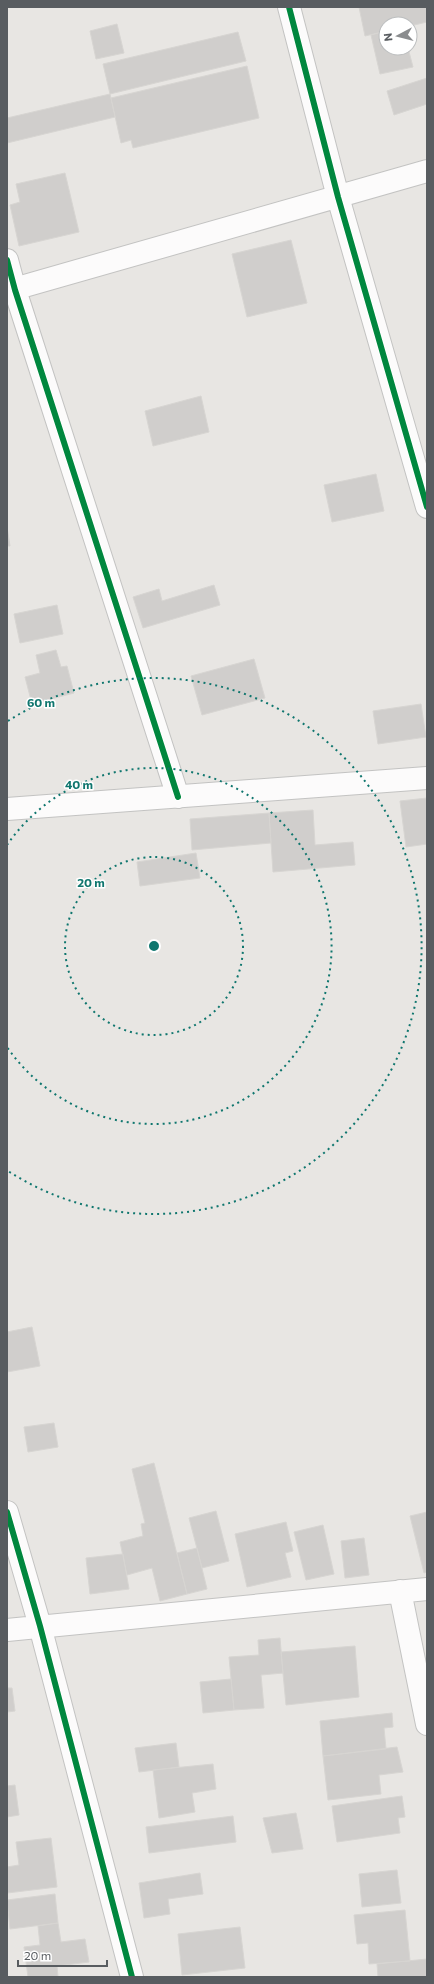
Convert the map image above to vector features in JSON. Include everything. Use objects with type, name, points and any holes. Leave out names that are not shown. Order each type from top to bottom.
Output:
[{"type":"street","points":[[289,7],[338,197],[427,508]]},
{"type":"street","points":[[11,290],[338,197],[427,170]]},
{"type":"street","points":[[7,260],[11,290],[178,797]]},
{"type":"street","points":[[7,809],[427,778]]},
{"type":"street","points":[[7,1512],[40,1626],[132,1977]]},
{"type":"street","points":[[7,1630],[427,1589]]},
{"type":"street","points":[[400,1591],[427,1724]]},
{"type":"building","points":[[359,7],[427,7],[427,22],[418,24],[418,16],[378,16],[378,33],[365,36]]},
{"type":"building","points":[[117,24],[124,53],[96,59],[90,31]]},
{"type":"building","points":[[238,32],[246,61],[110,94],[103,64]]},
{"type":"building","points":[[378,33],[378,56],[410,56],[413,67],[380,74],[371,35]]},
{"type":"building","points":[[247,66],[259,118],[133,148],[131,140],[121,143],[111,98]]},
{"type":"building","points":[[427,78],[427,104],[394,115],[387,91]]},
{"type":"building","points":[[110,94],[115,117],[7,143],[7,118]]},
{"type":"building","points":[[65,173],[79,232],[19,246],[10,205],[20,202],[16,184]]},
{"type":"building","points":[[291,240],[307,303],[247,317],[232,254]]},
{"type":"building","points":[[201,396],[209,432],[153,446],[145,411]]},
{"type":"building","points":[[376,474],[384,511],[332,522],[324,485]]},
{"type":"building","points":[[7,527],[10,546],[7,546]]},
{"type":"building","points":[[214,585],[220,605],[143,628],[133,597],[159,589],[162,601]]},
{"type":"building","points":[[57,605],[63,634],[20,643],[14,614]]},
{"type":"building","points":[[56,650],[61,667],[67,666],[74,693],[32,704],[25,677],[40,673],[36,655]]},
{"type":"building","points":[[254,659],[265,698],[202,715],[191,676]]},
{"type":"building","points":[[421,704],[426,737],[378,744],[373,711]]},
{"type":"building","points":[[427,798],[427,844],[406,847],[400,801]]},
{"type":"building","points":[[313,810],[315,845],[353,842],[355,865],[273,872],[269,813]]},
{"type":"building","points":[[269,813],[271,843],[192,850],[190,819]]},
{"type":"building","points":[[196,853],[200,878],[140,886],[137,862]]},
{"type":"building","points":[[32,1327],[40,1366],[7,1372],[7,1332]]},
{"type":"building","points":[[54,1423],[58,1447],[28,1452],[24,1427]]},
{"type":"building","points":[[154,1463],[187,1594],[160,1601],[152,1568],[127,1575],[120,1542],[143,1536],[141,1524],[145,1523],[132,1469]]},
{"type":"building","points":[[216,1511],[229,1561],[202,1568],[189,1518]]},
{"type":"building","points":[[427,1512],[427,1572],[424,1573],[410,1516]]},
{"type":"building","points":[[286,1522],[293,1551],[285,1553],[291,1577],[247,1587],[235,1534]]},
{"type":"building","points":[[323,1525],[334,1574],[306,1580],[294,1532]]},
{"type":"building","points":[[364,1538],[369,1575],[345,1578],[341,1541]]},
{"type":"building","points":[[197,1548],[207,1589],[187,1594],[177,1553]]},
{"type":"building","points":[[123,1554],[129,1589],[90,1594],[86,1558]]},
{"type":"building","points":[[280,1638],[283,1673],[261,1675],[264,1708],[234,1710],[229,1657],[259,1655],[258,1640]]},
{"type":"building","points":[[355,1646],[359,1697],[286,1705],[281,1652]]},
{"type":"building","points":[[231,1679],[234,1710],[203,1713],[200,1682]]},
{"type":"building","points":[[7,1688],[12,1688],[15,1711],[7,1712]]},
{"type":"building","points":[[392,1713],[393,1727],[384,1728],[386,1749],[323,1756],[320,1721]]},
{"type":"building","points":[[176,1743],[179,1767],[139,1772],[135,1748]]},
{"type":"building","points":[[397,1747],[403,1772],[379,1775],[381,1794],[328,1800],[323,1756]]},
{"type":"building","points":[[213,1764],[216,1789],[192,1793],[195,1812],[159,1818],[153,1770]]},
{"type":"building","points":[[15,1785],[19,1815],[7,1817],[7,1786]]},
{"type":"building","points":[[402,1796],[405,1817],[398,1818],[400,1833],[337,1842],[332,1806]]},
{"type":"building","points":[[296,1813],[303,1849],[272,1853],[263,1818]]},
{"type":"building","points":[[233,1816],[236,1842],[149,1853],[146,1827]]},
{"type":"building","points":[[51,1838],[57,1887],[7,1893],[7,1867],[19,1865],[16,1842]]},
{"type":"building","points":[[397,1870],[401,1903],[362,1907],[359,1874]]},
{"type":"building","points":[[200,1873],[203,1894],[168,1899],[170,1914],[144,1918],[139,1883]]},
{"type":"building","points":[[55,1894],[58,1923],[10,1929],[7,1900]]},
{"type":"building","points":[[405,1910],[410,1961],[369,1964],[368,1943],[357,1944],[354,1915]]},
{"type":"building","points":[[58,1923],[61,1942],[85,1939],[89,1962],[57,1966],[58,1977],[28,1977],[24,1947],[40,1945],[38,1926]]},
{"type":"building","points":[[240,1927],[245,1968],[182,1975],[178,1934]]},
{"type":"building","points":[[427,1959],[427,1977],[378,1977],[377,1964]]},
{"type":"cycle path","points":[[289,7],[338,197],[427,507]]},
{"type":"cycle path","points":[[7,260],[15,290],[178,797]]},
{"type":"cycle path","points":[[7,1512],[40,1626],[132,1977]]}]
